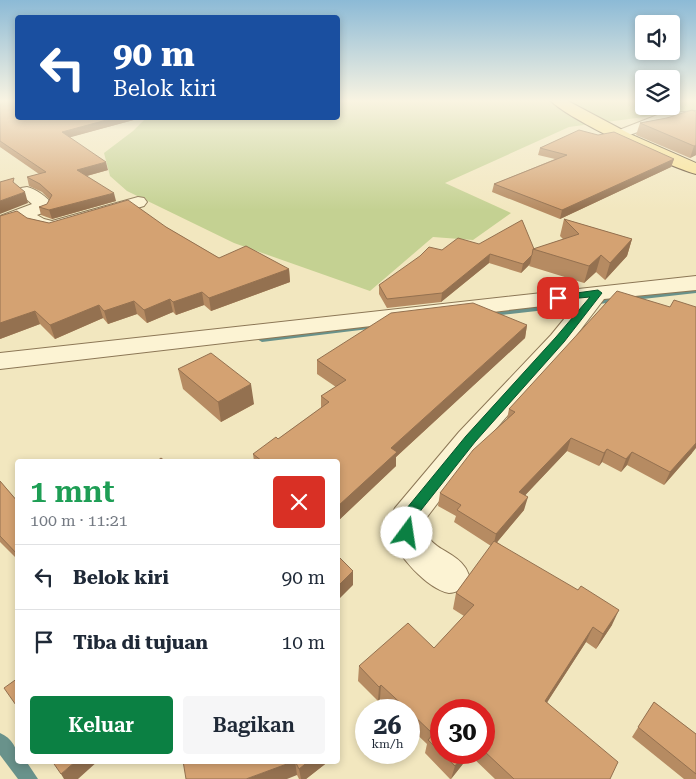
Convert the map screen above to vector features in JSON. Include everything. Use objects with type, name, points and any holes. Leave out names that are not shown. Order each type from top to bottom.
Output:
[{"type":"main road","points":[[622,136],[696,169]]},
{"type":"street","points":[[0,222],[42,208],[44,205],[27,192]]},
{"type":"street","points":[[23,214],[38,224],[53,227],[138,202]]},
{"type":"street","points":[[0,361],[154,346],[598,293],[696,284]]},
{"type":"street","points":[[451,577],[421,555],[407,533],[407,518],[470,439],[560,340],[598,293]]},
{"type":"green space","points":[[126,136],[548,136],[445,183],[511,213],[473,240],[433,237],[370,291],[234,243],[127,191],[110,176],[104,153]]},
{"type":"building","points":[[0,136],[68,136],[106,162],[77,170],[114,193],[49,210],[39,207],[47,204],[52,195],[40,184],[27,177],[46,172],[0,141]]},
{"type":"building","points":[[565,136],[624,136],[674,159],[562,210],[494,184],[567,155],[540,148]]},
{"type":"building","points":[[671,136],[696,136],[696,145],[694,146]]},
{"type":"building","points":[[14,178],[13,182],[25,192],[0,201],[0,182]]},
{"type":"building","points":[[128,200],[166,227],[219,258],[246,246],[289,269],[209,298],[202,292],[173,302],[170,299],[144,310],[134,301],[104,311],[99,305],[50,325],[35,311],[0,323],[0,216],[17,211],[27,218],[49,223]]},
{"type":"building","points":[[564,219],[632,239],[610,263],[601,255],[589,266],[533,249],[579,234]]},
{"type":"building","points":[[522,220],[534,249],[532,255],[523,264],[490,254],[442,293],[387,299],[379,285],[420,256],[429,247],[442,250],[458,238],[479,244]]},
{"type":"building","points":[[617,291],[670,307],[674,300],[696,307],[696,443],[670,472],[632,452],[626,459],[607,449],[604,453],[571,438],[519,492],[528,497],[496,534],[457,510],[461,505],[440,493],[473,450],[515,412],[509,409]]},
{"type":"building","points":[[473,303],[527,325],[391,448],[397,452],[340,504],[340,459],[259,459],[253,454],[276,437],[278,439],[329,402],[321,396],[346,380],[317,360],[391,313]]},
{"type":"building","points":[[211,353],[251,384],[218,402],[178,369]]},
{"type":"building","points":[[0,481],[15,498],[15,552],[0,536]]},
{"type":"building","points":[[494,541],[578,590],[581,586],[619,610],[603,634],[593,627],[545,701],[618,762],[610,779],[514,779],[495,761],[495,699],[430,699],[430,731],[420,722],[420,699],[396,699],[381,685],[379,687],[359,666],[408,623],[434,648],[474,605],[456,593]]},
{"type":"building","points":[[340,558],[353,571],[340,584]]},
{"type":"building","points":[[15,680],[15,704],[4,688]]},
{"type":"building","points":[[654,702],[696,734],[696,774],[638,727]]},
{"type":"building","points":[[54,764],[73,764],[61,774]]},
{"type":"building","points":[[184,764],[287,764],[246,779],[186,779]]},
{"type":"building","points":[[296,764],[305,764],[299,769]]},
{"type":"waterway","points":[[483,314],[696,291]]},
{"type":"waterway","points":[[262,339],[382,325]]},
{"type":"waterway","points":[[0,741],[15,761]]},
{"type":"waterway","points":[[18,764],[29,779]]},
{"type":"route","points":[[407,533],[407,518],[470,439],[560,340],[598,293],[558,298]]}]
